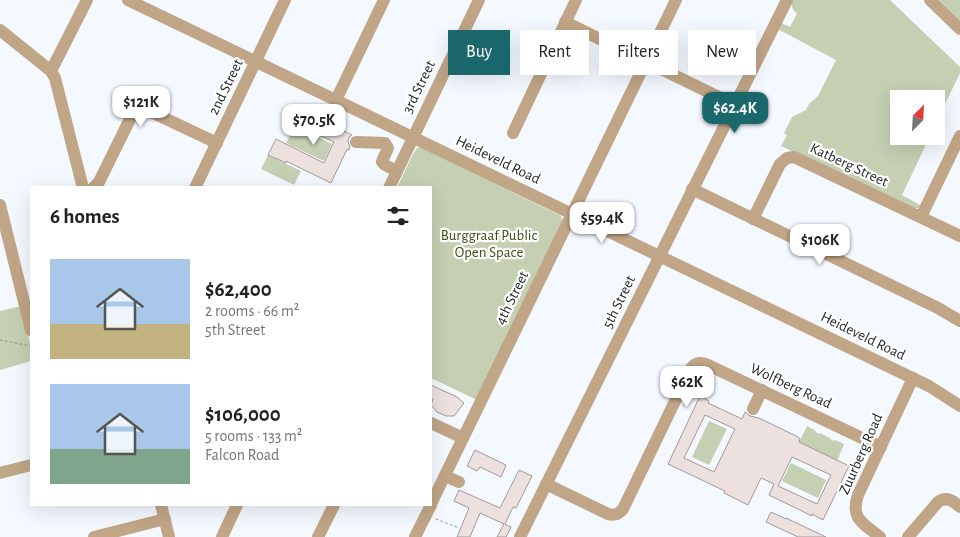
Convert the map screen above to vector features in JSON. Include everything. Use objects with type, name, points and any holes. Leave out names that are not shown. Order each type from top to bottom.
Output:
[{"type":"street","points":[[51,71],[87,0]]},
{"type":"street","name":"Heideveld Road","points":[[128,0],[913,378],[960,406]]},
{"type":"street","name":"2nd Street","points":[[196,186],[285,0]]},
{"type":"street","points":[[336,100],[384,0]]},
{"type":"street","name":"3rd Street","points":[[390,186],[479,0]]},
{"type":"street","points":[[513,133],[576,0]]},
{"type":"street","name":"4th Street","points":[[661,30],[676,0]]},
{"type":"street","name":"5th Street","points":[[520,537],[787,0]]},
{"type":"street","points":[[930,0],[960,29]]},
{"type":"street","points":[[565,22],[599,39]]},
{"type":"street","points":[[0,30],[51,71],[57,84],[82,186]]},
{"type":"street","name":"4th Street","points":[[432,502],[640,75]]},
{"type":"street","points":[[673,75],[735,105]]},
{"type":"street","points":[[95,186],[99,182],[133,113],[139,109],[147,110],[216,143]]},
{"type":"street","points":[[921,217],[960,136]]},
{"type":"street","points":[[356,142],[386,143],[388,148],[382,162],[397,171]]},
{"type":"street","name":"Katberg Street","points":[[753,219],[780,164],[791,156],[960,236]]},
{"type":"street","points":[[948,162],[960,168]]},
{"type":"street","points":[[692,189],[938,308],[960,321]]},
{"type":"street","points":[[0,204],[30,326]]},
{"type":"street","name":"Wolfberg Road","points":[[546,484],[608,514],[617,514],[623,510],[686,378],[692,367],[701,363],[705,363],[881,447]]},
{"type":"street","name":"Zuurberg Road","points":[[880,537],[857,518],[855,504],[913,378]]},
{"type":"street","points":[[753,409],[762,390]]},
{"type":"street","points":[[432,423],[463,438]]},
{"type":"street","points":[[0,472],[30,465]]},
{"type":"street","points":[[445,476],[459,482]]},
{"type":"street","points":[[908,537],[942,499],[950,500],[960,507]]},
{"type":"street","points":[[162,506],[169,537]]},
{"type":"street","points":[[222,537],[237,506]]},
{"type":"street","points":[[318,537],[334,506]]},
{"type":"street","name":"4th Street","points":[[415,537],[429,508]]},
{"type":"street","points":[[94,537],[165,519]]},
{"type":"path","points":[[0,340],[30,346]]},
{"type":"path","points":[[429,508],[459,528]]},
{"type":"green space","points":[[790,0],[890,0],[960,67],[960,73],[945,104],[945,90],[890,90],[890,145],[926,145],[902,195],[922,206],[912,208],[781,146],[787,135],[784,133],[792,117],[806,110],[809,104],[818,96],[836,60],[776,28],[779,22],[790,27],[797,14]]},
{"type":"green space","points":[[939,0],[960,0],[960,21]]},
{"type":"green space","points":[[295,126],[332,144],[324,161],[286,143]]},
{"type":"green space","name":"Burggraaf Public Open Space","points":[[421,147],[561,216],[563,221],[477,400],[432,378],[432,186],[398,186],[417,148]]},
{"type":"green space","points":[[268,155],[301,171],[294,185],[261,169]]},
{"type":"green space","points":[[21,306],[30,343],[30,361],[0,370],[0,311]]},
{"type":"green space","points":[[709,421],[727,429],[709,465],[692,457]]},
{"type":"green space","points":[[807,426],[815,432],[844,444],[837,461],[799,442]]},
{"type":"green space","points":[[791,463],[826,480],[818,498],[782,481]]},
{"type":"building","points":[[293,106],[352,135],[348,141],[349,150],[347,149],[331,183],[286,161],[286,163],[268,155],[276,139],[324,163],[334,142],[286,120]]},
{"type":"building","points":[[622,202],[634,208],[625,226],[613,221]]},
{"type":"building","points":[[432,385],[457,397],[464,403],[454,416],[446,416],[437,412],[432,406]]},
{"type":"building","points":[[700,396],[709,401],[708,403],[742,419],[745,412],[750,416],[759,418],[798,437],[800,439],[799,442],[849,466],[823,520],[769,495],[774,484],[761,478],[748,505],[724,493],[725,491],[668,464]],"holes":[[[705,415],[735,429],[714,472],[684,458]],[[792,457],[831,475],[817,504],[778,486]]]},
{"type":"building","points":[[475,450],[506,465],[501,477],[480,467],[477,471],[467,466]]},
{"type":"building","points":[[519,470],[532,476],[516,508],[513,507],[505,524],[511,527],[506,537],[497,537],[504,524],[480,513],[470,537],[457,537],[469,508],[454,501],[459,490],[500,508]]},
{"type":"building","points":[[771,512],[826,537],[798,537],[766,522]]}]
